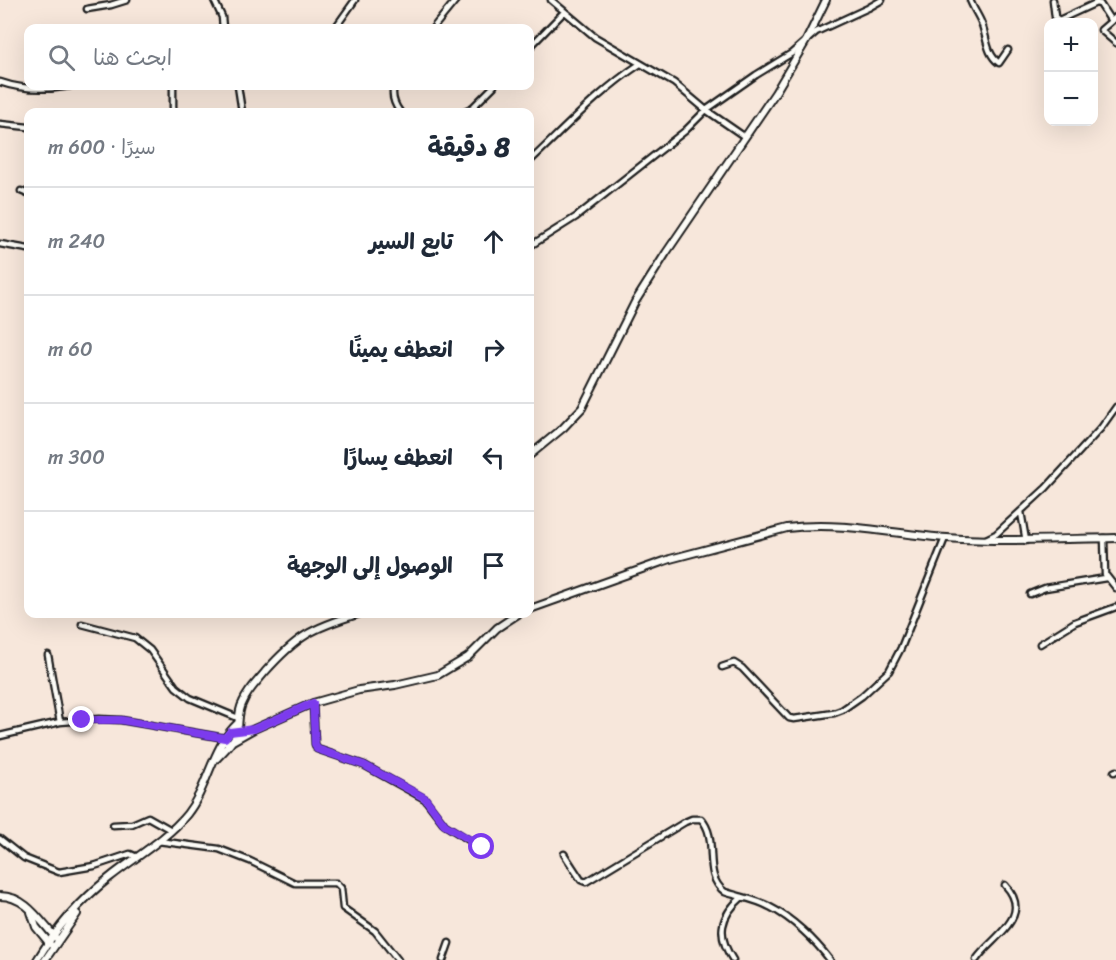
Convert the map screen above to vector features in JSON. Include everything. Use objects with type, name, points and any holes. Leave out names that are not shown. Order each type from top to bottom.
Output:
[{"type":"street","points":[[87,9],[128,0]]},
{"type":"street","points":[[214,0],[223,24]]},
{"type":"street","points":[[338,24],[355,0]]},
{"type":"street","points":[[436,24],[456,0]]},
{"type":"street","points":[[551,0],[595,37],[674,83],[706,110],[745,137]]},
{"type":"street","points":[[534,452],[555,436],[582,408],[635,302],[775,93],[826,0]]},
{"type":"street","points":[[534,243],[590,206],[685,131],[706,110],[792,53],[816,32],[882,0]]},
{"type":"street","points":[[970,0],[982,23],[990,52],[997,63],[1008,50]]},
{"type":"street","points":[[1053,0],[1055,17],[1059,20],[1096,3],[1100,4],[1113,19],[1101,30],[1116,43]]},
{"type":"street","points":[[534,43],[564,12]]},
{"type":"street","points":[[534,157],[604,92],[640,64]]},
{"type":"street","points":[[0,82],[24,87]]},
{"type":"street","points":[[173,90],[173,108]]},
{"type":"street","points":[[239,90],[241,108]]},
{"type":"street","points":[[392,90],[397,108]]},
{"type":"street","points":[[474,108],[490,90]]},
{"type":"street","points":[[471,108],[484,97]]},
{"type":"street","points":[[0,124],[24,127]]},
{"type":"street","points":[[0,244],[24,248]]},
{"type":"street","points":[[984,540],[996,534],[1021,512],[1079,452],[1110,417],[1116,406]]},
{"type":"street","points":[[1021,512],[1026,541]]},
{"type":"street","points":[[534,608],[670,559],[787,528],[825,525],[984,540],[1116,538]]},
{"type":"street","points":[[722,667],[734,663],[742,668],[789,718],[834,713],[846,708],[871,689],[895,662],[945,538]]},
{"type":"street","points":[[1104,538],[1106,578],[1116,588]]},
{"type":"street","points":[[1030,594],[1046,588],[1106,578]]},
{"type":"street","points":[[1040,644],[1075,622],[1116,607]]},
{"type":"street","points":[[38,960],[100,886],[171,830],[192,807],[215,760],[238,721],[242,704],[249,690],[291,645],[321,626],[346,618]]},
{"type":"street","points":[[0,736],[60,722],[99,719],[121,720],[229,737],[254,729],[313,703],[359,690],[395,685],[438,675],[468,657],[497,628],[512,618]]},
{"type":"street","points":[[82,624],[135,638],[150,650],[176,687],[190,698],[238,721]]},
{"type":"street","points":[[48,654],[60,722]]},
{"type":"street","points":[[313,703],[317,749],[364,765],[425,798],[445,825],[488,852]]},
{"type":"street","points":[[229,737],[254,729]]},
{"type":"street","points":[[113,825],[132,825],[148,817],[171,830]]},
{"type":"street","points":[[564,854],[581,880],[586,882],[685,822],[701,819],[710,836],[711,862],[716,883],[725,892],[770,907],[780,913],[830,960]]},
{"type":"street","points":[[0,839],[24,858],[59,872],[94,866],[130,854],[137,857]]},
{"type":"street","points":[[158,841],[219,849],[295,883],[336,883],[341,888],[341,904],[346,912],[375,931],[398,960]]},
{"type":"street","points":[[976,960],[1005,930],[1012,919],[1015,899],[1005,885]]},
{"type":"street","points":[[0,896],[16,899],[31,911],[56,938]]},
{"type":"street","points":[[733,960],[722,939],[723,924],[729,909],[742,897]]},
{"type":"street","points":[[31,911],[36,927],[51,945]]},
{"type":"street","points":[[443,960],[449,943]]},
{"type":"street","points":[[45,960],[51,945]]},
{"type":"route","points":[[82,720],[121,720],[225,738],[230,732],[254,729],[313,703],[317,749],[364,765],[425,798],[445,825],[482,847]]}]
